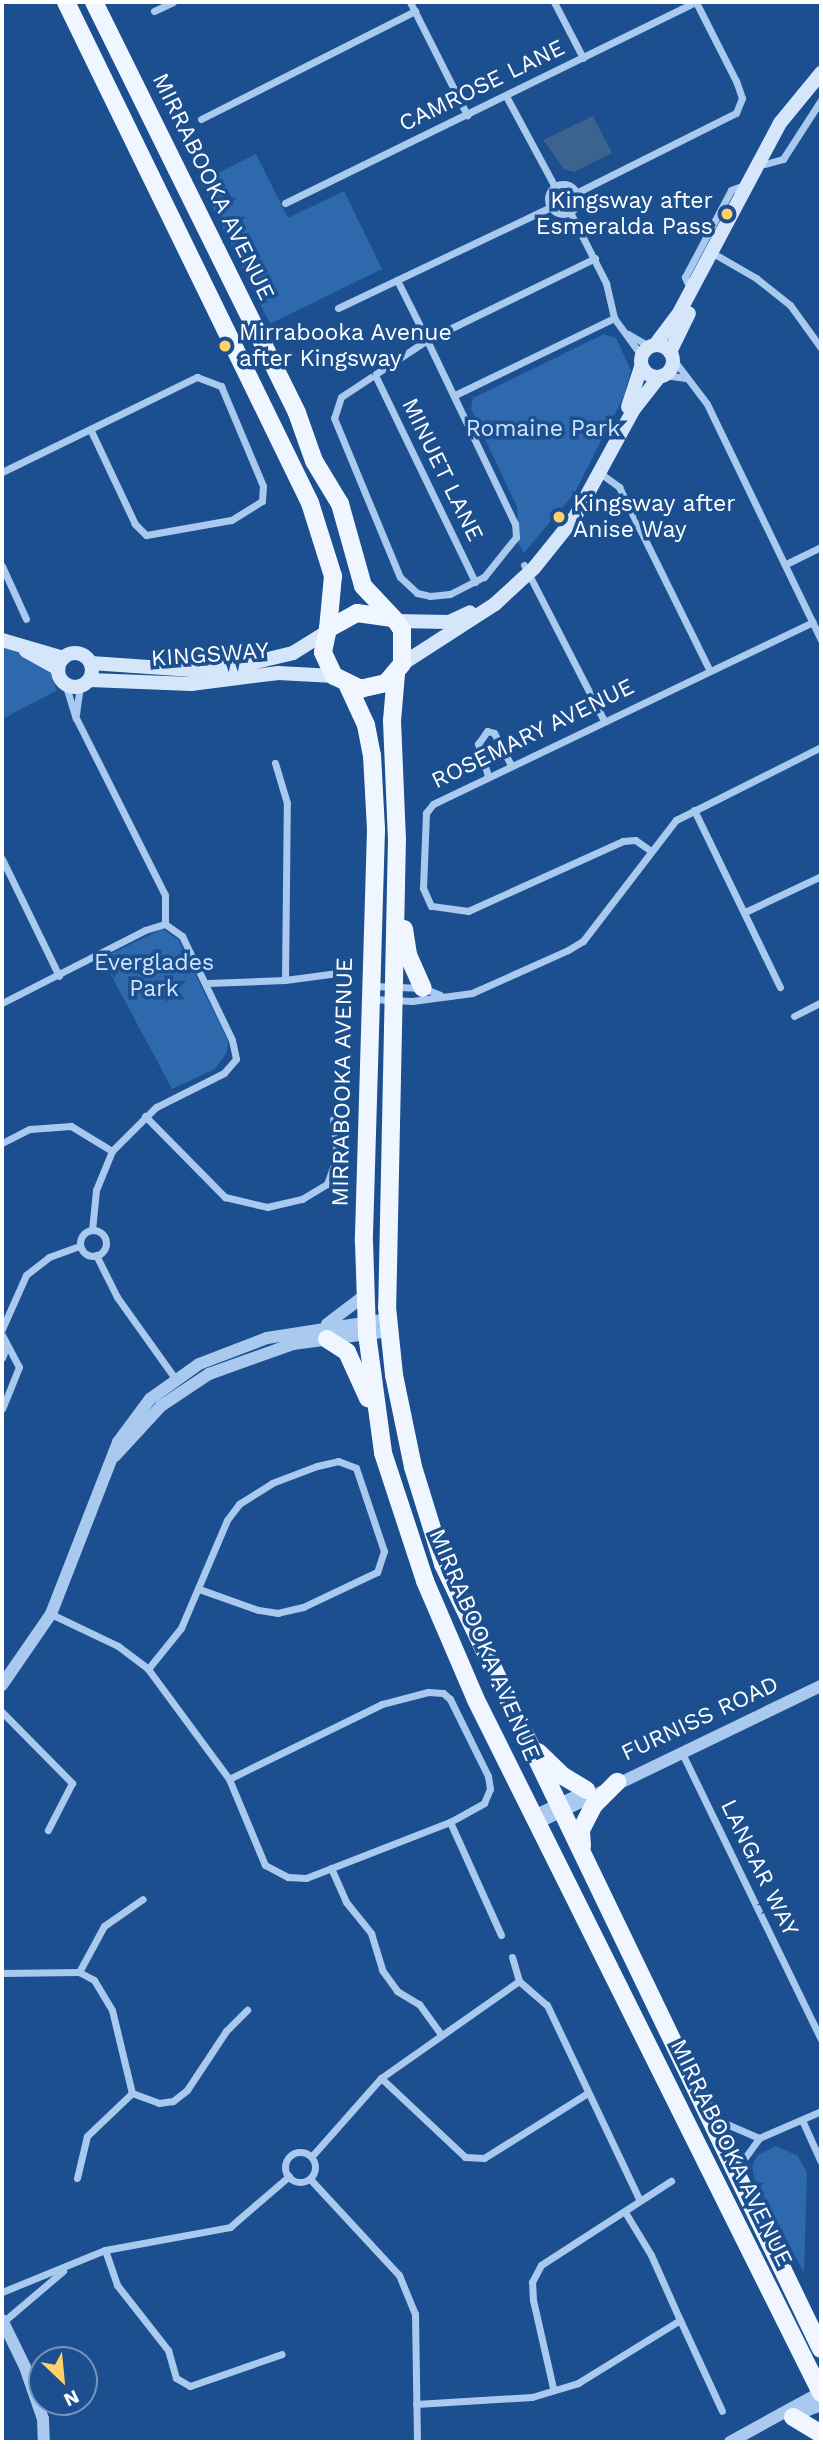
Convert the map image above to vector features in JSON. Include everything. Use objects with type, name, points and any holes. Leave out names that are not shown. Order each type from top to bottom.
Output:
[{"type":"main road","points":[[66,2],[310,503],[333,576],[323,652],[341,681],[374,688],[486,611],[526,569],[598,471],[634,409],[662,376],[714,254],[787,111],[821,73]]},
{"type":"main road","name":"MIRRABOOKA AVENUE","points":[[94,2],[297,413],[314,461],[340,504],[363,586],[395,619]]},
{"type":"main road","points":[[598,471],[630,402],[647,353],[714,254],[790,118],[821,82]]},
{"type":"main road","points":[[647,353],[671,356]]},
{"type":"main road","points":[[647,353],[648,375],[662,376]]},
{"type":"main road","points":[[326,631],[357,613],[425,624],[460,618],[526,569]]},
{"type":"main road","points":[[395,619],[406,641],[399,669]]},
{"type":"main road","name":"KINGSWAY","points":[[61,663],[79,653],[91,663],[192,670],[247,664],[293,653],[326,631]]},
{"type":"main road","points":[[2,640],[17,644],[41,662],[61,663],[65,683]]},
{"type":"main road","points":[[85,683],[91,663]]},
{"type":"main road","name":"MIRRABOOKA AVENUE","points":[[399,669],[392,721],[396,884],[388,1325],[413,1467],[443,1564],[821,2348]]},
{"type":"main road","name":"KINGSWAY","points":[[65,683],[191,684],[278,673],[341,681]]},
{"type":"main road","name":"MIRRABOOKA AVENUE","points":[[341,681],[366,725],[372,755],[376,830],[365,1295],[383,1453],[425,1581],[534,1821],[821,2393]]},
{"type":"main road","points":[[396,884],[408,955],[423,988]]},
{"type":"main road","points":[[325,1333],[347,1352],[379,1424]]},
{"type":"main road","points":[[530,1745],[563,1776],[591,1790]]},
{"type":"main road","points":[[583,1852],[581,1830],[594,1805],[617,1782]]},
{"type":"main road","points":[[784,2418],[821,2434]]},
{"type":"street","points":[[154,11],[173,2]]},
{"type":"street","points":[[410,2],[467,115]]},
{"type":"street","points":[[554,2],[583,58]]},
{"type":"street","points":[[576,193],[736,113],[742,98],[736,81],[696,2]]},
{"type":"street","name":"CAMROSE LANE","points":[[285,203],[696,2]]},
{"type":"street","points":[[201,119],[415,11]]},
{"type":"street","points":[[506,96],[555,187]]},
{"type":"street","points":[[765,164],[783,159],[821,100]]},
{"type":"street","points":[[690,289],[685,277],[731,190],[748,184]]},
{"type":"street","points":[[569,186],[576,193],[577,203],[570,212],[560,214],[551,207],[549,196],[555,187],[569,186]]},
{"type":"street","points":[[338,308],[551,207]]},
{"type":"street","points":[[570,212],[595,258],[614,318],[647,353]]},
{"type":"street","points":[[714,254],[790,306],[821,345]]},
{"type":"street","points":[[397,280],[427,340],[455,395],[515,524],[516,537],[508,553],[475,582],[430,596],[409,587],[395,568],[334,418],[341,397],[427,340],[595,258]]},
{"type":"street","points":[[455,395],[614,318]]},
{"type":"street","points":[[671,356],[707,404],[821,640]]},
{"type":"street","name":"MINUET LANE","points":[[375,375],[475,582]]},
{"type":"street","points":[[662,376],[687,379]]},
{"type":"street","points":[[2,471],[197,377],[220,386],[263,486],[262,501],[231,520],[146,535],[135,524],[90,429]]},
{"type":"street","points":[[598,471],[619,487],[709,669]]},
{"type":"street","points":[[786,564],[821,547]]},
{"type":"street","points":[[2,566],[26,619]]},
{"type":"street","points":[[526,569],[603,719]]},
{"type":"street","name":"ROSEMARY AVENUE","points":[[651,851],[635,840],[623,841],[475,910],[444,911],[432,906],[423,888],[426,813],[433,804],[603,719],[813,622]]},
{"type":"street","points":[[65,683],[76,718],[165,895],[165,924]]},
{"type":"street","points":[[76,718],[85,683]]},
{"type":"street","points":[[488,776],[478,744],[488,731],[494,733],[510,765]]},
{"type":"street","points":[[371,993],[441,995],[482,989],[583,941],[676,820],[821,747]]},
{"type":"street","points":[[275,763],[287,803],[285,979]]},
{"type":"street","points":[[694,810],[780,987]]},
{"type":"street","points":[[2,859],[59,976]]},
{"type":"street","points":[[745,912],[821,876]]},
{"type":"street","points":[[2,1003],[145,930],[165,924]]},
{"type":"street","points":[[92,1230],[96,1189],[112,1151],[145,1116],[224,1073],[236,1059],[208,983],[182,936],[165,924]]},
{"type":"street","points":[[208,983],[338,973]]},
{"type":"street","points":[[371,993],[394,994],[423,988],[441,995]]},
{"type":"street","points":[[794,1016],[821,1002]]},
{"type":"street","points":[[145,1116],[225,1197],[267,1207],[302,1199],[327,1184],[337,1156],[333,1119]]},
{"type":"street","points":[[2,1143],[30,1129],[71,1126],[112,1151]]},
{"type":"street","points":[[92,1230],[100,1232],[106,1243],[96,1255],[84,1253],[80,1246],[81,1237],[92,1230]]},
{"type":"street","points":[[2,1409],[19,1367],[6,1348],[2,1332],[26,1275],[49,1257],[80,1246]]},
{"type":"street","points":[[96,1255],[117,1297],[179,1384]]},
{"type":"street","points":[[325,1333],[365,1295]]},
{"type":"street","points":[[2,1685],[51,1614],[115,1456],[179,1384],[325,1333],[388,1325]]},
{"type":"street","points":[[2,1358],[6,1348]]},
{"type":"street","points":[[148,1669],[168,1648],[198,1589],[227,1520],[253,1493],[317,1466],[338,1461],[356,1468],[384,1550],[377,1572],[303,1607],[278,1613],[258,1611],[198,1589]]},
{"type":"street","points":[[51,1614],[118,1646],[148,1669],[229,1779],[265,1865],[288,1877],[306,1878],[450,1822],[484,1803],[490,1789],[488,1776],[443,1693],[382,1704],[229,1779]]},
{"type":"street","name":"FURNISS ROAD","points":[[534,1821],[591,1790],[617,1782],[821,1686]]},
{"type":"street","points":[[2,1712],[72,1783],[48,1830]]},
{"type":"street","name":"LANGAR WAY","points":[[681,1751],[821,2039]]},
{"type":"street","points":[[450,1822],[501,1935]]},
{"type":"street","points":[[331,1868],[346,1902],[371,1933],[382,1970],[397,1992],[419,2004],[441,2035]]},
{"type":"street","points":[[79,1972],[104,1926],[143,1899]]},
{"type":"street","points":[[512,1957],[519,1981],[547,2005],[586,2094],[639,2199]]},
{"type":"street","points":[[2,1973],[79,1972],[106,1995],[132,2092]]},
{"type":"street","points":[[312,2156],[382,2078],[519,1981]]},
{"type":"street","points":[[132,2092],[159,2103],[173,2101],[187,2090],[226,2031],[247,2010]]},
{"type":"street","points":[[382,2078],[466,2157],[484,2158],[586,2094]]},
{"type":"street","points":[[77,2178],[87,2136],[132,2092]]},
{"type":"street","points":[[736,2170],[759,2138],[821,2110]]},
{"type":"street","points":[[710,2115],[728,2128],[759,2138]]},
{"type":"street","points":[[802,2120],[821,2162]]},
{"type":"street","points":[[301,2152],[312,2156],[315,2170],[310,2179],[299,2182],[289,2176],[285,2166],[290,2155],[301,2152]]},
{"type":"street","points":[[2,2292],[105,2250],[230,2227],[289,2176]]},
{"type":"street","points":[[310,2179],[399,2275],[415,2314],[417,2442]]},
{"type":"street","points":[[553,2388],[532,2282],[541,2265],[625,2212],[639,2199],[671,2181]]},
{"type":"street","points":[[625,2212],[651,2255],[722,2411]]},
{"type":"street","points":[[105,2250],[117,2285],[169,2350],[176,2378],[190,2386],[282,2354]]},
{"type":"street","points":[[44,2442],[43,2419],[30,2380],[2,2321],[69,2266]]},
{"type":"street","points":[[416,2404],[532,2397],[553,2388],[578,2383],[680,2320]]},
{"type":"street","points":[[784,2418],[821,2393]]},
{"type":"street","points":[[730,2442],[821,2404]]},
{"type":"green space","points":[[256,154],[288,218],[344,191],[382,269],[270,324],[200,182]]},
{"type":"green space","name":"Romaine Park","points":[[604,334],[616,338],[631,371],[624,396],[574,494],[524,553],[518,543],[517,507],[471,409],[473,398]]},
{"type":"green space","points":[[2,641],[52,668],[56,691],[2,719]]},
{"type":"green space","name":"Everglades Park","points":[[162,929],[178,939],[228,1041],[227,1052],[215,1069],[172,1089],[102,958]]},
{"type":"green space","points":[[776,2146],[798,2156],[807,2173],[804,2273],[754,2178],[752,2165],[758,2155]]},
{"type":"shaded area","points":[[593,116],[612,153],[574,172],[564,169],[543,140]]},
{"type":"place","name":"Kingsway after Esmeralda Pass","points":[[727,214]]},
{"type":"place","name":"Mirrabooka Avenue after Kingsway","points":[[225,346]]},
{"type":"place","name":"Kingsway after Anise Way","points":[[559,517]]}]
